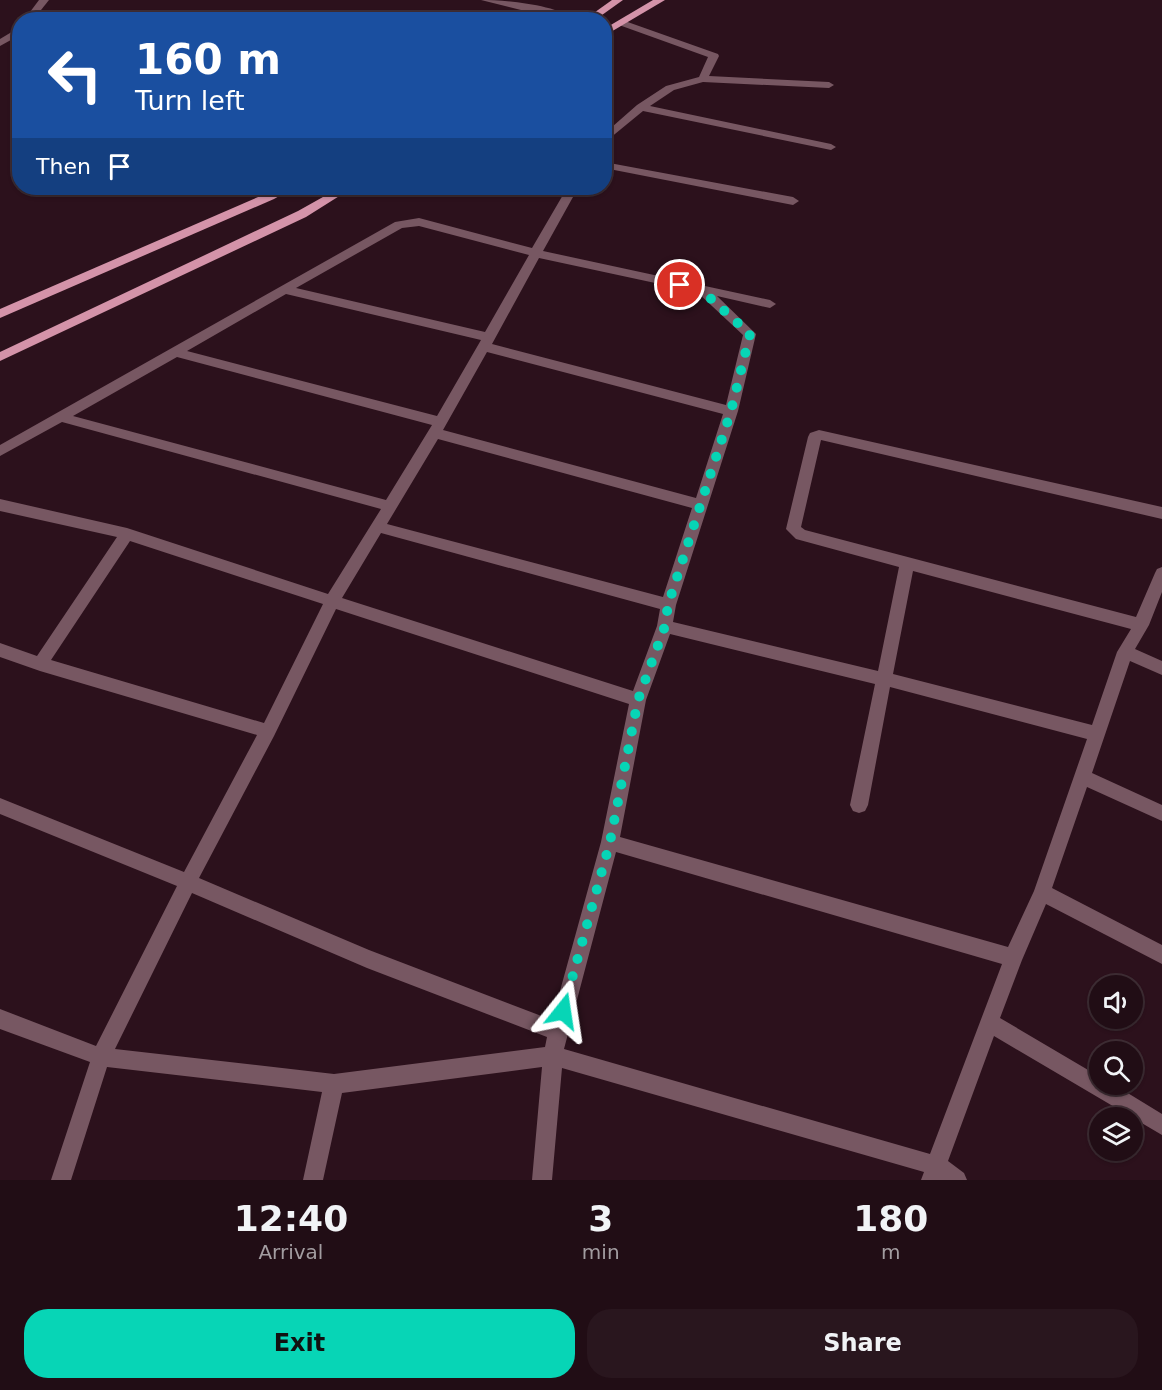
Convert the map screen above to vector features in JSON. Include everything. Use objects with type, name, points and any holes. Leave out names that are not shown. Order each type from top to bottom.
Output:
[{"type":"main road","points":[[600,12],[618,0]]},
{"type":"main road","points":[[612,29],[660,0]]},
{"type":"main road","points":[[0,314],[274,195]]},
{"type":"main road","points":[[0,357],[302,213],[334,195]]},
{"type":"street","points":[[34,12],[44,0]]},
{"type":"street","points":[[488,0],[546,12]]},
{"type":"street","points":[[622,23],[714,56],[703,79]]},
{"type":"street","points":[[612,133],[641,107],[670,88],[703,79],[830,85]]},
{"type":"street","points":[[641,107],[831,147]]},
{"type":"street","points":[[612,167],[793,201]]},
{"type":"street","points":[[61,1180],[101,1057],[188,882],[268,732],[332,601],[437,428],[568,195]]},
{"type":"street","points":[[0,451],[399,225],[409,222],[419,222],[535,253],[770,304]]},
{"type":"street","points":[[542,1180],[553,1056],[610,842],[638,700],[665,626],[668,605],[731,411],[750,334],[700,289]]},
{"type":"street","points":[[286,290],[485,342],[731,411]]},
{"type":"street","points":[[176,352],[701,505]]},
{"type":"street","points":[[60,417],[390,506]]},
{"type":"street","points":[[1141,625],[801,535],[793,529],[815,437],[825,434],[1162,513]]},
{"type":"street","points":[[0,505],[127,534],[638,700]]},
{"type":"street","points":[[378,526],[668,605]]},
{"type":"street","points":[[40,664],[127,534]]},
{"type":"street","points":[[859,805],[908,563]]},
{"type":"street","points":[[934,1173],[1013,958],[1042,892],[1125,652],[1141,625],[1162,573]]},
{"type":"street","points":[[665,626],[1097,734]]},
{"type":"street","points":[[0,650],[268,732]]},
{"type":"street","points":[[1125,652],[1162,669]]},
{"type":"street","points":[[1081,776],[1162,813]]},
{"type":"street","points":[[0,806],[188,882],[367,959],[558,1032]]},
{"type":"street","points":[[610,842],[1013,958]]},
{"type":"street","points":[[1042,892],[1162,955]]},
{"type":"street","points":[[0,1019],[101,1057],[334,1084],[553,1056],[957,1180]]},
{"type":"street","points":[[991,1023],[1162,1125]]},
{"type":"street","points":[[313,1180],[334,1084]]},
{"type":"route","points":[[563,1011],[610,842],[638,700],[665,626],[668,605],[731,411],[750,334],[700,289],[680,285]]}]
